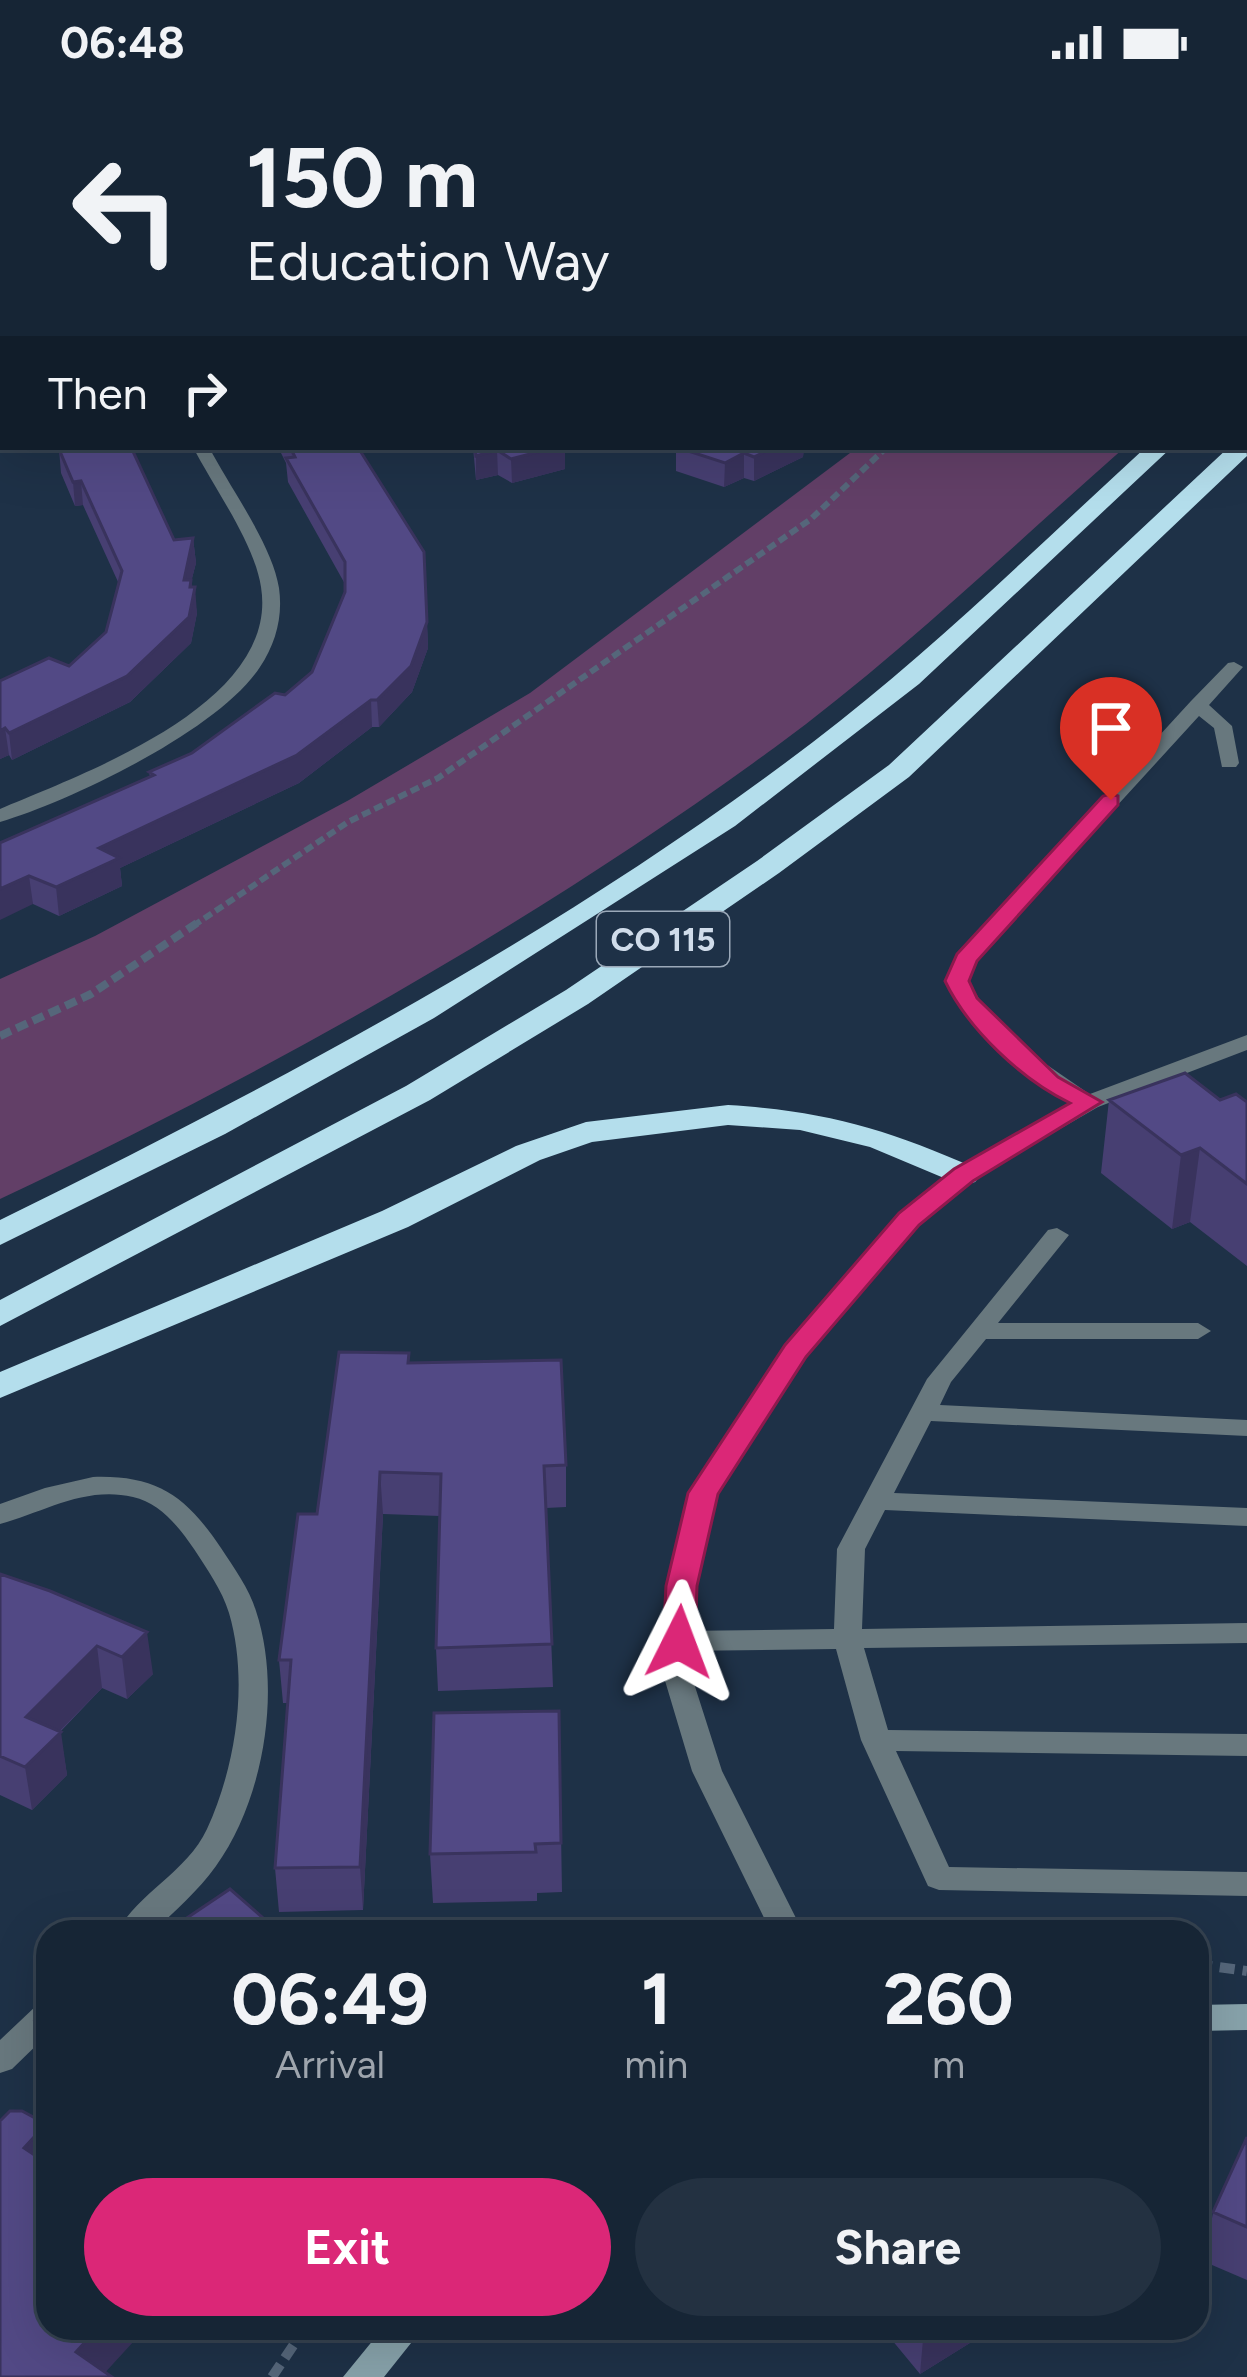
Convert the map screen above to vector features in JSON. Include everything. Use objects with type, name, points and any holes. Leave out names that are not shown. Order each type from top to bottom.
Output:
[{"type":"highway","name":"CO 115","points":[[0,1234],[347,1055],[503,965],[693,840],[839,735],[1157,450]]},
{"type":"highway","name":"CO 115","points":[[0,1315],[418,1093],[577,997],[768,867],[899,771],[1240,450]]},
{"type":"highway","points":[[0,1386],[395,1219],[528,1153],[586,1132],[728,1114],[800,1120],[881,1138],[963,1175]]},
{"type":"street","points":[[0,817],[151,747],[226,697],[249,670],[264,640],[271,589],[202,450]]},
{"type":"street","points":[[1090,1102],[1049,1083],[967,1001],[957,981],[965,959],[1234,667]]},
{"type":"street","points":[[1198,705],[1223,726],[1229,763]]},
{"type":"street","points":[[781,1920],[707,1772],[677,1674],[681,1586],[703,1493],[795,1352],[909,1219],[963,1175],[1090,1102],[1247,1042]]},
{"type":"street","points":[[1057,1235],[940,1379],[851,1550],[848,1641],[876,1740],[939,1878],[1247,1884]]},
{"type":"street","points":[[979,1331],[1198,1331]]},
{"type":"street","points":[[923,1412],[1247,1428]]},
{"type":"street","points":[[0,1515],[84,1486],[118,1485],[151,1493],[192,1527],[228,1579],[245,1616],[253,1687],[240,1775],[222,1829],[196,1871],[145,1920]]},
{"type":"street","points":[[877,1501],[1247,1517]]},
{"type":"street","points":[[679,1642],[1247,1634]]},
{"type":"street","points":[[876,1740],[1247,1745]]},
{"type":"street","points":[[1209,2018],[1247,2017]]},
{"type":"street","points":[[0,2060],[36,2026]]},
{"type":"street","points":[[361,2377],[394,2340]]},
{"type":"path","points":[[0,1036],[91,994],[348,822],[438,778],[812,519],[883,450]]},
{"type":"path","points":[[1209,1966],[1247,1971]]},
{"type":"path","points":[[272,2377],[297,2340]]},
{"type":"shaded area","points":[[854,450],[1122,450],[865,677],[683,813],[398,992],[201,1100],[0,1199],[0,979],[95,936],[349,800],[530,693]]},
{"type":"building","points":[[59,450],[132,450],[174,540],[193,538],[184,580],[191,580],[190,587],[195,587],[189,617],[127,676],[9,733],[5,728],[0,731],[0,681],[49,658],[69,666],[106,632],[122,571],[81,481],[73,482]]},
{"type":"building","points":[[292,450],[360,450],[424,552],[427,622],[411,666],[377,700],[297,755],[99,848],[119,858],[56,887],[29,876],[0,889],[0,843],[154,775],[149,772],[192,753],[275,693],[285,695],[312,672],[345,592],[345,562],[286,458],[295,457]]},
{"type":"building","points":[[497,450],[546,450],[511,459]]},
{"type":"building","points":[[685,450],[769,450],[754,457],[744,453],[725,463]]},
{"type":"building","points":[[1185,1073],[1220,1100],[1236,1094],[1247,1102],[1247,1184],[1200,1148],[1181,1155],[1109,1100]]},
{"type":"building","points":[[339,1352],[409,1353],[408,1363],[561,1360],[566,1465],[544,1466],[552,1644],[436,1648],[441,1474],[380,1472],[360,1867],[275,1868],[291,1660],[279,1660],[298,1514],[317,1514]]},
{"type":"building","points":[[0,1574],[147,1632],[122,1657],[97,1646],[26,1717],[61,1732],[25,1767],[0,1756]]},
{"type":"building","points":[[559,1711],[561,1843],[535,1844],[536,1852],[430,1854],[434,1713]]},
{"type":"building","points":[[230,1889],[265,1920],[184,1920]]},
{"type":"building","points":[[10,2111],[36,2119],[36,2135],[24,2148],[36,2156],[36,2340],[87,2340],[76,2352],[112,2377],[0,2377],[0,2121]]},
{"type":"building","points":[[1247,2137],[1247,2227],[1213,2212]]},
{"type":"route","points":[[679,1642],[681,1586],[703,1493],[795,1352],[909,1219],[963,1175],[1090,1102],[1049,1083],[967,1001],[957,981],[965,959],[1111,800]]}]
